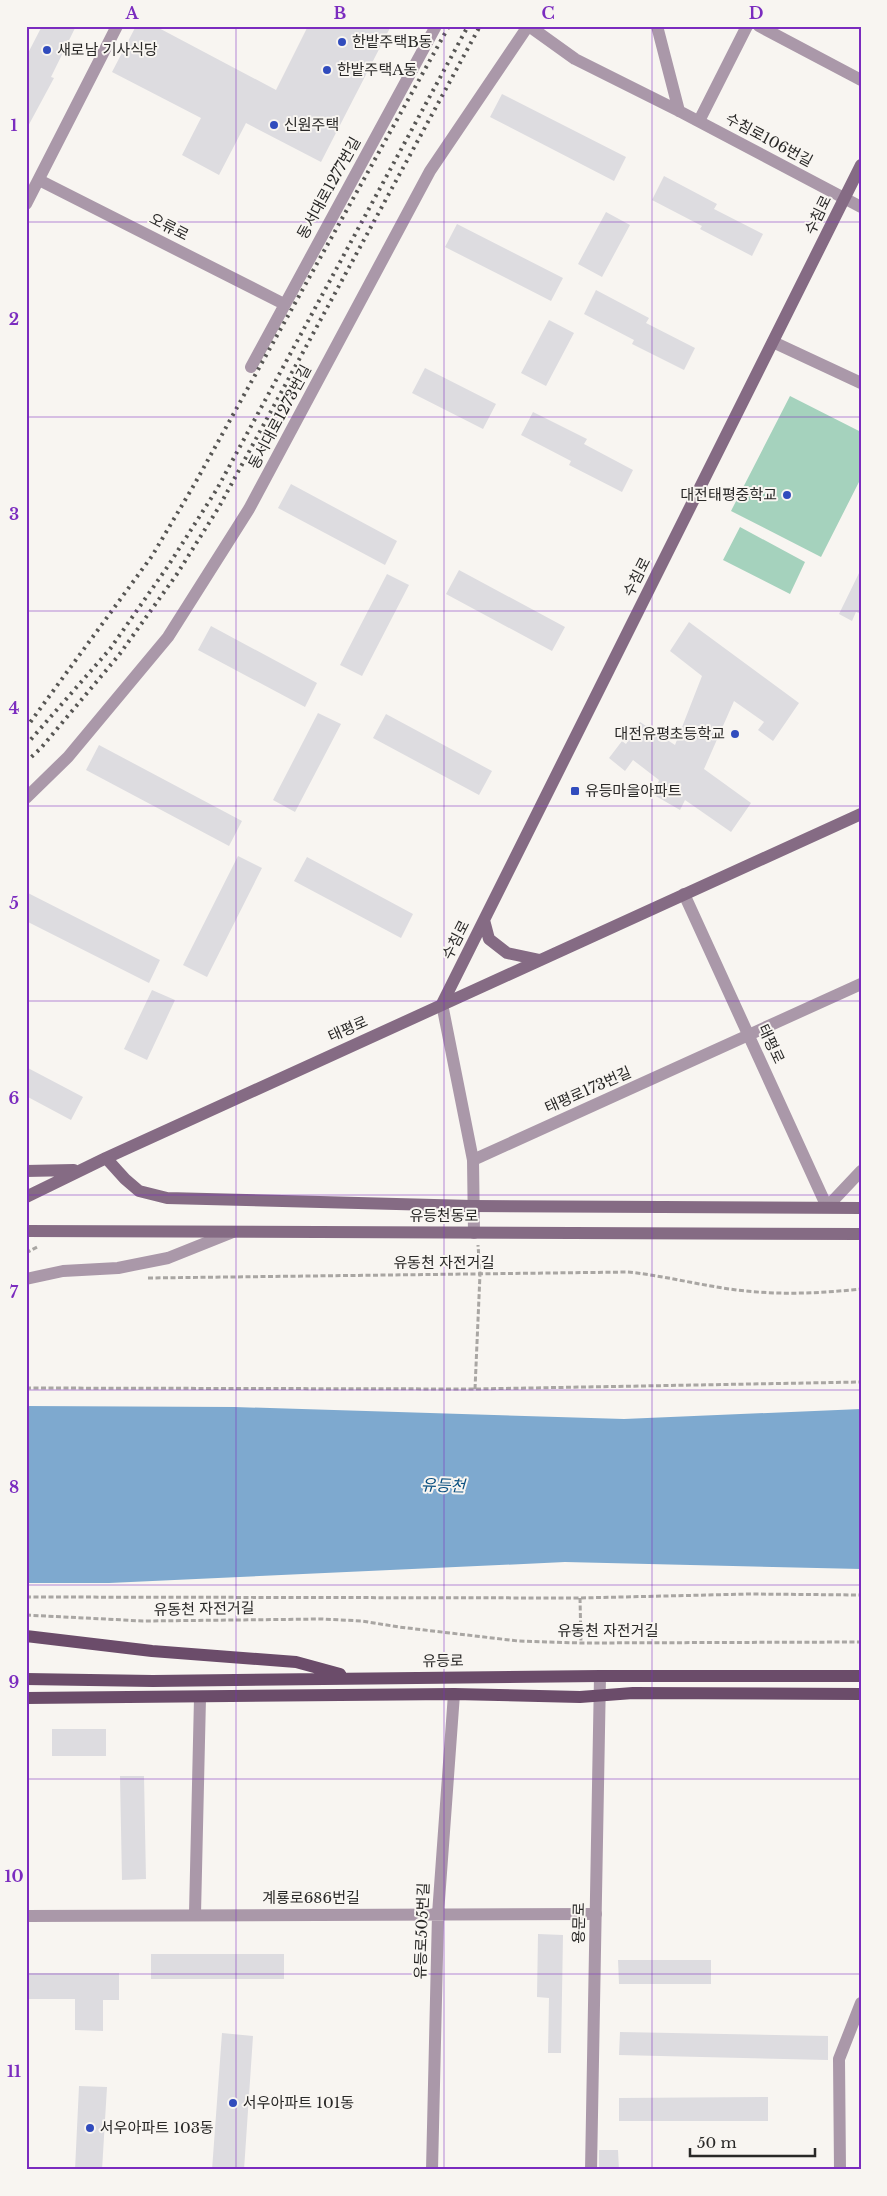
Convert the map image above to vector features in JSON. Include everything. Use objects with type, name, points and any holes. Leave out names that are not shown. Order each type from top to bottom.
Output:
[{"type":"main road","name":"수침로","points":[[442,1004],[861,164]]},
{"type":"main road","name":"태평로","points":[[26,1197],[79,1170],[861,814]]},
{"type":"main road","points":[[484,920],[489,939],[508,953],[540,960]]},
{"type":"main road","name":"유등천동로","points":[[106,1158],[139,1191],[167,1198],[472,1206],[861,1208]]},
{"type":"main road","points":[[26,1171],[79,1170]]},
{"type":"main road","name":"유등천동로","points":[[26,1231],[861,1234]]},
{"type":"main road","points":[[26,1636],[152,1651],[296,1662],[355,1678]]},
{"type":"main road","name":"유등로","points":[[26,1678],[153,1681],[600,1676],[861,1676]]},
{"type":"main road","points":[[26,1698],[200,1698],[454,1694],[599,1696],[633,1693],[861,1694]]},
{"type":"street","points":[[26,204],[117,26]]},
{"type":"street","name":"동서대로1277번길","points":[[251,367],[436,26]]},
{"type":"street","name":"수침로106번길","points":[[529,26],[575,59],[700,121],[861,207]]},
{"type":"street","name":"동서대로1273번길","points":[[26,798],[68,757],[168,637],[249,509],[430,171],[529,26]]},
{"type":"street","points":[[656,26],[679,111]]},
{"type":"street","points":[[700,121],[747,26]]},
{"type":"street","points":[[759,26],[861,80]]},
{"type":"street","name":"오류로","points":[[39,180],[284,304]]},
{"type":"street","points":[[772,342],[861,383]]},
{"type":"street","name":"태평로","points":[[684,894],[827,1207]]},
{"type":"street","name":"태평로173번길","points":[[473,1160],[861,984]]},
{"type":"street","points":[[442,1004],[473,1160],[472,1206],[474,1233]]},
{"type":"street","points":[[827,1207],[861,1171]]},
{"type":"street","points":[[26,1279],[63,1270],[118,1268],[168,1258],[233,1232]]},
{"type":"street","name":"용문로","points":[[591,2170],[600,1676]]},
{"type":"street","name":"유등로505번길","points":[[432,2170],[438,1914],[454,1694]]},
{"type":"street","points":[[195,1914],[200,1698]]},
{"type":"street","name":"계룡로686번길","points":[[26,1916],[596,1914]]},
{"type":"street","points":[[840,2170],[839,2059],[861,2003]]},
{"type":"path","points":[[475,1389],[480,1274],[479,1249]]},
{"type":"path","name":"유동천 자전거길","points":[[147,1278],[628,1272],[746,1291],[796,1293],[861,1289]]},
{"type":"path","points":[[26,1388],[475,1389],[861,1382]]},
{"type":"path","points":[[26,1597],[580,1598],[750,1594],[861,1595]]},
{"type":"path","points":[[580,1598],[581,1643]]},
{"type":"path","name":"유동천 자전거길","points":[[26,1616],[143,1621],[332,1619],[362,1621],[518,1641],[581,1643],[861,1642]]},
{"type":"green space","points":[[790,396],[861,432],[861,478],[821,557],[731,511]]},
{"type":"green space","points":[[740,527],[805,562],[790,594],[723,560]]},
{"type":"water","name":"유등천","points":[[26,1406],[234,1407],[624,1419],[861,1409],[861,1569],[565,1562],[109,1583],[26,1583]]},
{"type":"building","points":[[42,26],[76,26],[51,77],[54,78],[26,130],[26,57]]},
{"type":"building","points":[[136,26],[155,26],[276,90],[308,26],[391,26],[321,162],[246,123],[219,175],[182,155],[201,118],[112,72]]},
{"type":"building","points":[[502,94],[626,157],[614,181],[490,117]]},
{"type":"building","points":[[664,176],[717,204],[714,209],[763,234],[752,256],[700,229],[702,226],[652,200]]},
{"type":"building","points":[[606,212],[630,225],[602,277],[578,264]]},
{"type":"building","points":[[457,224],[563,278],[551,301],[445,247]]},
{"type":"building","points":[[596,290],[649,318],[646,323],[695,348],[684,370],[632,344],[634,340],[584,314]]},
{"type":"building","points":[[549,320],[574,333],[546,386],[521,373]]},
{"type":"building","points":[[425,368],[496,404],[483,429],[412,393]]},
{"type":"building","points":[[533,412],[587,439],[584,444],[633,470],[622,492],[569,465],[571,461],[521,435]]},
{"type":"building","points":[[291,484],[397,541],[385,565],[278,508]]},
{"type":"building","points":[[861,569],[861,614],[856,612],[852,621],[839,614]]},
{"type":"building","points":[[459,570],[565,627],[552,651],[446,594]]},
{"type":"building","points":[[387,574],[409,585],[362,676],[340,665]]},
{"type":"building","points":[[689,622],[799,703],[773,741],[758,730],[764,722],[734,701],[704,769],[751,803],[731,832],[685,800],[680,810],[654,795],[659,780],[633,760],[625,771],[609,758],[622,741],[626,744],[640,722],[675,745],[702,676],[670,651]]},
{"type":"building","points":[[211,626],[317,683],[305,707],[198,650]]},
{"type":"building","points":[[318,713],[341,724],[295,812],[273,800]]},
{"type":"building","points":[[386,714],[492,771],[479,795],[373,738]]},
{"type":"building","points":[[99,745],[242,821],[229,846],[86,770]]},
{"type":"building","points":[[238,856],[262,868],[207,977],[183,965]]},
{"type":"building","points":[[307,857],[413,914],[401,938],[294,881]]},
{"type":"building","points":[[26,892],[160,960],[149,983],[26,921]]},
{"type":"building","points":[[152,990],[175,1000],[147,1060],[124,1049]]},
{"type":"building","points":[[26,1067],[83,1097],[71,1120],[26,1096]]},
{"type":"building","points":[[52,1729],[106,1729],[106,1756],[52,1756]]},
{"type":"building","points":[[120,1776],[144,1776],[146,1879],[122,1880]]},
{"type":"building","points":[[538,1934],[563,1935],[561,2053],[548,2053],[549,1998],[537,1997]]},
{"type":"building","points":[[151,1954],[284,1954],[284,1979],[151,1979]]},
{"type":"building","points":[[618,1960],[711,1960],[711,1984],[619,1984]]},
{"type":"building","points":[[26,1973],[119,1973],[119,2000],[103,2000],[103,2031],[75,2030],[75,1999],[26,1999]]},
{"type":"building","points":[[620,2032],[828,2036],[828,2060],[619,2055]]},
{"type":"building","name":"서우아파트 101동","points":[[222,2033],[253,2036],[244,2170],[212,2170]]},
{"type":"building","name":"서우아파트 103동","points":[[79,2086],[107,2087],[102,2170],[75,2170]]},
{"type":"building","points":[[768,2097],[768,2121],[619,2121],[619,2098]]},
{"type":"building","points":[[599,2150],[618,2150],[619,2170],[599,2170]]},
{"type":"railway","points":[[26,728],[152,556],[194,485],[449,26]]},
{"type":"railway","points":[[26,745],[110,649],[168,566],[217,489],[468,26]]},
{"type":"railway","points":[[26,762],[41,748],[119,655],[177,574],[219,507],[480,26]]},
{"type":"place","name":"한밭주택B동","points":[[342,42]]},
{"type":"place","name":"새로남 기사식당","points":[[47,50]]},
{"type":"place","name":"한밭주택A동","points":[[327,70]]},
{"type":"place","name":"신원주택","points":[[274,125]]},
{"type":"place","name":"대전태평중학교","points":[[787,495]]},
{"type":"place","name":"대전유평초등학교","points":[[735,734]]},
{"type":"place","name":"유등마을아파트","points":[[575,791]]},
{"type":"place","name":"서우아파트 101동","points":[[233,2103]]},
{"type":"place","name":"서우아파트 103동","points":[[90,2128]]}]
